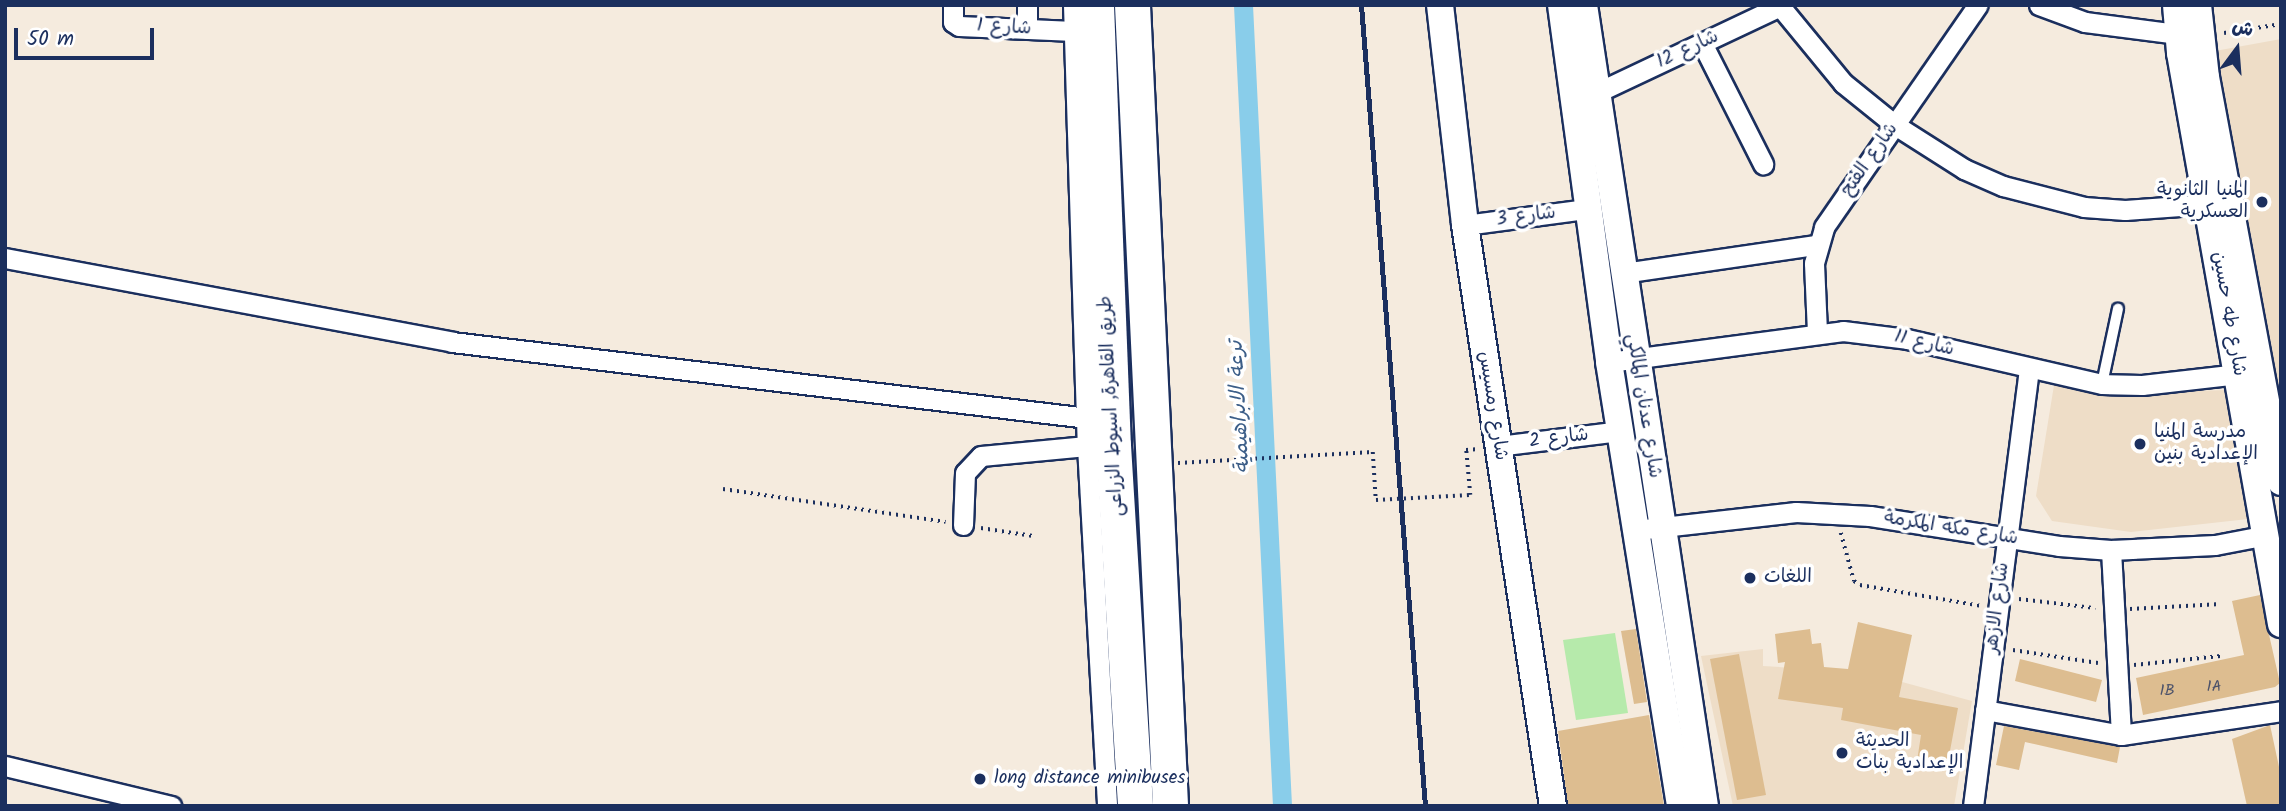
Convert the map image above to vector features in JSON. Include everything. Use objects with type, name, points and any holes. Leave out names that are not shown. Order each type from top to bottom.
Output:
[{"type":"highway","name":"طريق القاهرة, اسيوط الزراعى","points":[[1096,5],[1096,437],[1135,806]]},
{"type":"highway","name":"طريق القاهرة, اسيوط الزراعى","points":[[1132,5],[1170,806]]},
{"type":"highway","points":[[1096,437],[1151,443]]},
{"type":"main road","name":"شارع رمسيس","points":[[1440,5],[1465,225],[1553,806]]},
{"type":"main road","name":"شارع عدنان المالكي","points":[[1561,5],[1587,209],[1620,431],[1649,528],[1705,806]]},
{"type":"main road","name":"شارع عدنان المالكي","points":[[1584,5],[1635,358],[1649,528],[1680,806]]},
{"type":"main road","name":"شارع طه حسين","points":[[2176,5],[2190,36],[2281,482]]},
{"type":"main road","name":"شارع طه حسين","points":[[2198,5],[2190,36],[2208,204],[2281,624]]},
{"type":"street","name":"شارع 1","points":[[953,5],[952,19],[959,26],[1074,32]]},
{"type":"street","points":[[1027,5],[1027,29]]},
{"type":"street","name":"طريق القاهرة, اسيوط الزراعى","points":[[1073,5],[1096,437],[1107,806]]},
{"type":"street","name":"شارع الفتح","points":[[1815,245],[1978,5]]},
{"type":"street","points":[[2039,5],[2096,24],[2190,36]]},
{"type":"street","points":[[1779,6],[1819,59],[1895,125],[1964,169],[2043,198],[2125,210],[2208,204]]},
{"type":"street","name":"شارع 12","points":[[1596,93],[1779,6]]},
{"type":"street","points":[[1702,43],[1763,164]]},
{"type":"street","name":"شارع 3","points":[[1465,225],[1587,209]]},
{"type":"street","points":[[1623,273],[1815,245],[1817,332]]},
{"type":"street","points":[[5,258],[453,342],[1096,437]]},
{"type":"street","name":"شارع 11","points":[[1609,362],[1817,332],[1886,335],[2102,384],[2142,385],[2238,374]]},
{"type":"street","name":"شارع الازهر","points":[[1973,806],[2029,369]]},
{"type":"street","name":"شارع 2","points":[[1498,446],[1620,431]]},
{"type":"street","points":[[964,525],[965,472],[981,456],[1096,437]]},
{"type":"street","name":"شارع مكه المكرمة","points":[[1649,528],[1756,514],[1837,513],[2111,550],[2216,545],[2267,535]]},
{"type":"street","points":[[2111,550],[2121,735]]},
{"type":"street","points":[[1985,710],[2121,735],[2281,712]]},
{"type":"street","points":[[5,766],[171,806]]},
{"type":"lane","points":[[2102,384],[2118,309]]},
{"type":"path","points":[[2190,36],[2281,24]]},
{"type":"path","points":[[1187,462],[1373,452],[1376,500],[1471,495],[1467,460]]},
{"type":"path","points":[[723,489],[1033,536]]},
{"type":"path","points":[[1837,513],[1851,573],[1860,585],[1998,608]]},
{"type":"shaded area","name":"المنيا الثانوية العسكرية","points":[[2281,39],[2281,413],[2215,51]]},
{"type":"shaded area","name":"مدرسة المنيا الإعدادية بنين","points":[[2055,379],[2132,393],[2227,390],[2248,519],[2131,532],[2052,521],[2036,496]]},
{"type":"shaded area","name":"الحديثة الإعدادية بنات","points":[[1763,649],[1763,666],[1869,673],[1972,701],[1954,806],[1733,806],[1701,656]]},
{"type":"green space","points":[[1615,633],[1628,713],[1576,720],[1563,640]]},
{"type":"building","points":[[2260,595],[2280,683],[2275,687],[2143,715],[2136,678],[2244,655],[2232,601]]},
{"type":"building","points":[[1858,622],[1912,635],[1899,697],[1958,708],[1947,767],[1917,761],[1921,735],[1841,720],[1843,708],[1778,699],[1785,662],[1778,663],[1775,634],[1810,629],[1812,644],[1821,643],[1824,667],[1848,669]]},
{"type":"building","points":[[1636,629],[1647,702],[1634,704],[1621,631]]},
{"type":"building","points":[[1739,654],[1766,795],[1737,800],[1710,659]]},
{"type":"building","points":[[2020,659],[2102,680],[2096,702],[2015,681]]},
{"type":"building","points":[[1649,715],[1664,806],[1568,806],[1558,731]]},
{"type":"building","points":[[2270,725],[2281,776],[2281,806],[2247,806],[2232,739]]},
{"type":"building","points":[[2004,726],[2120,747],[2117,763],[2025,742],[2019,770],[1996,765]]},
{"type":"waterway","name":"ترعة الابراهيمية","points":[[1243,5],[1282,806]]},
{"type":"railway","points":[[1361,5],[1425,806]]},
{"type":"place","name":"المنيا الثانوية العسكرية","points":[[2262,202]]},
{"type":"place","name":"مدرسة المنيا الإعدادية بنين","points":[[2140,444]]},
{"type":"place","name":"اللغات","points":[[1750,578]]},
{"type":"place","name":"الحديثة الإعدادية بنات","points":[[1842,753]]},
{"type":"place","name":"long distance minibuses","points":[[980,779]]}]
